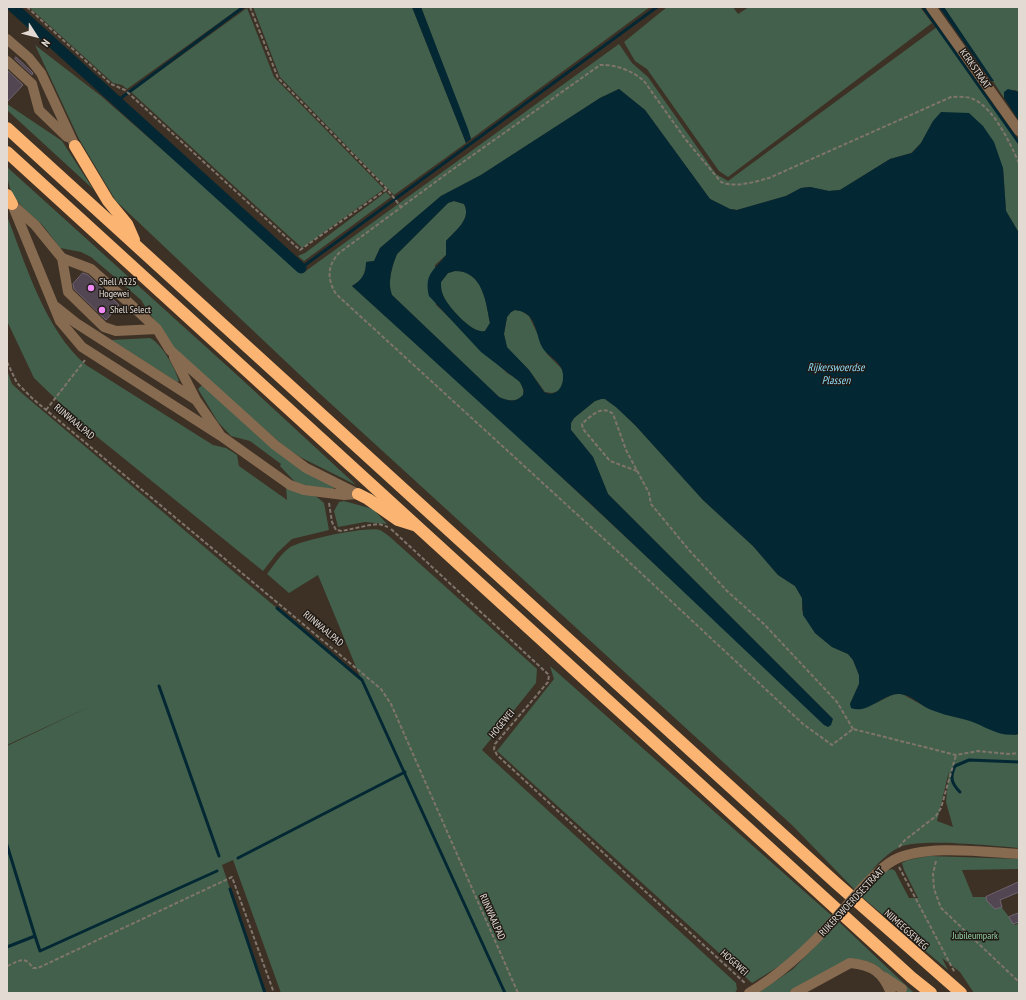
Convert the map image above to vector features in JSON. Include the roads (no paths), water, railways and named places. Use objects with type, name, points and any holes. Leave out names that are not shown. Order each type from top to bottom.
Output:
[{"type":"highway","name":"NIJMEEGSEWEG","points":[[7,128],[836,883],[961,993]]},
{"type":"highway","points":[[75,146],[108,201],[127,224],[138,247]]},
{"type":"highway","points":[[7,152],[823,895],[911,977],[931,993]]},
{"type":"highway","points":[[358,494],[368,499],[398,520],[418,526]]},
{"type":"street","name":"KERKSTRAAT","points":[[931,7],[1019,131]]},
{"type":"street","points":[[7,39],[29,58],[41,73],[75,146]]},
{"type":"street","points":[[7,61],[32,84],[39,110],[58,126],[75,146]]},
{"type":"street","points":[[10,200],[35,225],[62,258],[68,292],[104,327],[116,331],[157,329]]},
{"type":"street","points":[[10,200],[60,321],[72,336],[90,354],[221,436],[290,485],[304,490],[327,493],[358,494]]},
{"type":"street","points":[[62,258],[91,269],[157,329],[170,350],[196,400],[221,436]]},
{"type":"street","points":[[54,306],[76,323],[196,400]]},
{"type":"street","points":[[170,350],[275,445],[306,468],[358,494]]},
{"type":"street","name":"RIJKERSWOERDSESTRAAT","points":[[751,992],[781,972],[810,947],[862,888],[884,866],[895,859],[912,852],[937,851],[1019,854]]},
{"type":"street","points":[[795,993],[850,963],[859,964],[888,985],[902,989]]},
{"type":"water","points":[[412,7],[421,7],[468,129],[471,139],[466,143]]},
{"type":"water","points":[[939,7],[944,7],[994,81],[991,81]]},
{"type":"water","name":"Rijkerswoerdse Plassen","points":[[619,89],[645,110],[710,199],[730,209],[737,210],[786,196],[801,188],[810,187],[829,191],[840,190],[890,159],[912,153],[921,143],[933,121],[941,112],[969,113],[983,126],[994,142],[1003,168],[1006,211],[1019,233],[1019,734],[1012,735],[1000,733],[970,721],[934,711],[908,696],[900,694],[888,696],[864,708],[851,708],[850,704],[859,684],[859,675],[853,660],[848,654],[832,647],[815,633],[803,615],[802,598],[795,586],[778,575],[753,546],[703,500],[635,425],[616,407],[605,399],[595,401],[574,418],[571,423],[571,430],[593,457],[608,494],[833,719],[831,725],[828,727],[824,725],[591,504],[352,286],[363,276],[366,262],[374,261],[380,248],[441,196],[481,175],[600,98]],"holes":[[[454,201],[464,204],[466,215],[458,229],[446,241],[446,255],[429,277],[429,296],[481,352],[520,382],[524,391],[523,395],[515,400],[499,397],[392,295],[390,280],[397,254],[448,203]],[[455,271],[464,272],[472,276],[482,289],[490,323],[485,331],[474,329],[467,324],[445,300],[441,282],[448,273]],[[515,310],[519,311],[532,319],[542,347],[556,361],[562,370],[562,384],[554,393],[549,394],[544,392],[529,370],[507,347],[504,334],[507,317]]]},
{"type":"water","points":[[1008,89],[1019,92],[1019,121],[1004,98],[1004,92]]},
{"type":"waterway","points":[[13,7],[301,268]]},
{"type":"waterway","points":[[301,268],[657,7]]},
{"type":"waterway","points":[[923,7],[1019,143]]},
{"type":"waterway","points":[[117,101],[242,8]]},
{"type":"waterway","points":[[277,608],[362,680],[505,993]]},
{"type":"waterway","points":[[159,686],[219,856]]},
{"type":"waterway","points":[[960,792],[952,780],[952,773],[955,766],[969,760],[1019,762]]},
{"type":"waterway","points":[[238,858],[405,772]]},
{"type":"waterway","points":[[7,845],[35,936]]},
{"type":"waterway","points":[[7,947],[35,936],[40,951],[217,871]]},
{"type":"waterway","points":[[230,889],[265,993]]},
{"type":"place","name":"Shell A325 Hogewei","points":[[91,288]]},
{"type":"place","name":"Shell Select","points":[[102,310]]},
{"type":"park label","name":"Jubileumpark","points":[[975,936]]}]
